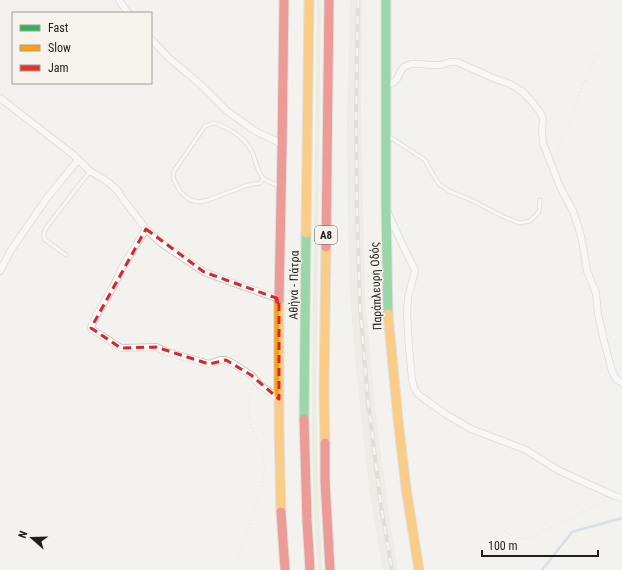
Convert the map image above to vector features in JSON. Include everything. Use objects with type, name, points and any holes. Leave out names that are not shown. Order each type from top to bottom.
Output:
[{"type":"main road","points":[[284,0],[279,298],[279,399],[280,479],[285,570]]},
{"type":"main road","name":"Αθήνα - Πάτρα","points":[[309,0],[304,423],[310,570]]},
{"type":"main road","name":"Α8","points":[[329,0],[324,398],[325,487],[330,570]]},
{"type":"main road","name":"Παράπλευρη Οδός","points":[[386,0],[387,295],[389,328],[406,488],[419,570]]},
{"type":"street","points":[[119,0],[127,12]]},
{"type":"street","points":[[152,40],[169,58],[201,85],[227,111],[255,131],[282,144]]},
{"type":"street","points":[[386,86],[397,79],[404,67],[411,64],[430,66],[457,62],[510,84],[523,92],[540,112],[543,119],[543,143],[560,186],[573,211],[582,240],[587,271],[596,293],[598,314],[612,372],[616,379],[622,383]]},
{"type":"street","points":[[0,98],[71,153],[90,171],[108,182],[118,191],[146,229],[161,243],[204,272],[228,282],[279,298]]},
{"type":"street","points":[[0,271],[11,250],[50,194],[78,160]]},
{"type":"street","points":[[386,208],[415,271],[408,297],[407,313],[408,347],[412,380],[416,392],[422,398],[471,429],[524,449],[558,470],[622,498]]},
{"type":"street","points":[[146,229],[123,266],[91,328],[121,348],[156,347],[167,352],[209,364],[220,360],[226,360],[251,375],[260,385],[279,399]]},
{"type":"lane","points":[[264,179],[260,183],[199,202],[190,200],[185,196],[173,178],[174,171],[205,126],[214,122],[224,126],[243,139],[252,152],[258,169],[264,179],[282,187]]},
{"type":"lane","points":[[386,135],[425,160],[439,184],[449,191],[469,199],[506,218],[520,223],[530,221],[539,212],[540,200]]},
{"type":"lane","points":[[66,255],[44,239],[44,233],[46,228],[90,171]]},
{"type":"path","points":[[553,169],[557,153],[598,52]]},
{"type":"path","points":[[234,570],[264,476],[265,466],[263,455],[250,421],[248,409],[248,401],[256,381]]},
{"type":"path","points":[[504,530],[513,537],[527,539],[615,496]]},
{"type":"highlighted area","points":[[146,229],[204,272],[279,299],[279,399],[251,375],[226,360],[209,364],[156,347],[121,348],[91,328]]},
{"type":"shaded area","points":[[350,0],[362,0],[361,109],[365,300],[377,426],[398,570],[383,570],[369,488],[356,369],[350,295],[348,230],[347,118]]},
{"type":"green space","points":[[317,0],[321,0],[316,404],[322,570],[318,570],[315,536],[312,434]]},
{"type":"waterway","points":[[542,570],[572,532],[622,518]]},
{"type":"railway","points":[[358,0],[356,118],[360,307],[368,401],[381,506],[392,570]]},
{"type":"traffic: fast","points":[[386,0],[386,208],[388,314]]},
{"type":"traffic: fast","points":[[304,419],[306,233]]},
{"type":"traffic: slow","points":[[306,233],[309,0]]},
{"type":"traffic: slow","points":[[325,443],[324,391],[326,247]]},
{"type":"traffic: slow","points":[[279,300],[279,431],[281,512]]},
{"type":"traffic: slow","points":[[388,314],[406,488],[419,570]]},
{"type":"traffic: jam","points":[[279,300],[284,0]]},
{"type":"traffic: jam","points":[[326,247],[329,0]]},
{"type":"traffic: jam","points":[[304,419],[310,570]]},
{"type":"traffic: jam","points":[[325,443],[325,481],[330,570]]},
{"type":"traffic: jam","points":[[281,512],[285,570]]}]
